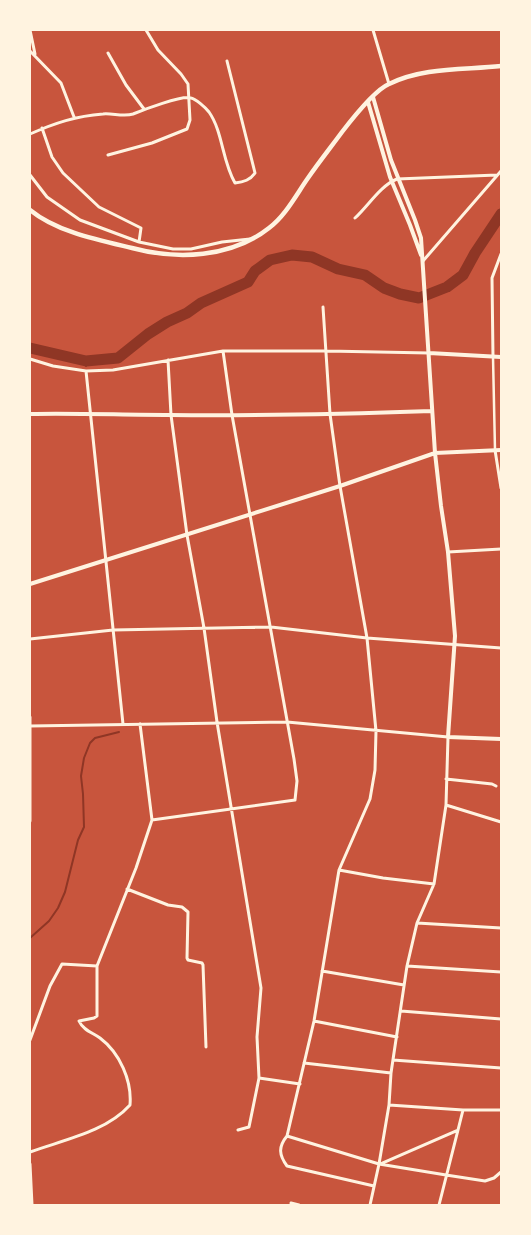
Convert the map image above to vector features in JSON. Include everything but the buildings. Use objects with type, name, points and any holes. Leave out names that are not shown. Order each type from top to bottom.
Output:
[{"type":"main road","points":[[30,210],[77,234],[147,252],[181,256],[202,254],[239,246],[270,227],[293,201],[345,127],[368,102],[389,84],[426,72],[501,66]]},
{"type":"street","points":[[30,30],[35,55]]},
{"type":"street","points":[[108,154],[152,143],[187,128],[190,120],[188,84],[158,50],[146,30]]},
{"type":"street","points":[[373,30],[389,84]]},
{"type":"street","points":[[30,51],[60,83],[74,117]]},
{"type":"street","points":[[108,53],[126,85],[144,109]]},
{"type":"street","points":[[30,134],[74,117],[105,114],[130,115],[144,109],[190,97],[209,111],[216,127],[229,173],[235,183],[243,182],[251,178],[255,173],[227,62]]},
{"type":"street","points":[[371,1205],[388,1105],[407,966],[417,923],[434,884],[446,805],[448,737],[455,644],[448,552],[435,453],[420,238],[385,141],[374,97]]},
{"type":"street","points":[[368,102],[391,181],[423,261]]},
{"type":"street","points":[[42,128],[52,157],[63,173],[99,207],[141,228],[139,242]]},
{"type":"street","points":[[423,261],[501,171]]},
{"type":"street","points":[[30,175],[47,197],[80,220],[139,242],[173,250],[191,249],[222,242],[254,238]]},
{"type":"street","points":[[355,218],[368,206],[384,186],[391,181],[398,179],[497,175]]},
{"type":"street","points":[[501,254],[492,278],[495,450],[501,488]]},
{"type":"street","points":[[323,307],[330,414],[340,486],[367,638],[376,731],[375,770],[370,798],[339,870],[314,1021],[288,1136],[280,1146],[280,1152],[287,1166],[374,1186]]},
{"type":"street","points":[[30,359],[53,366],[86,371],[113,370],[223,351],[327,351],[501,357]]},
{"type":"street","points":[[152,820],[295,800],[297,781],[272,627],[232,415],[223,351]]},
{"type":"street","points":[[168,360],[172,415],[187,535],[204,628],[217,722],[261,988],[257,1037],[259,1078],[249,1127],[238,1130]]},
{"type":"street","points":[[86,371],[123,724]]},
{"type":"street","points":[[30,414],[232,415],[432,411]]},
{"type":"street","points":[[30,584],[340,486],[435,453],[501,450]]},
{"type":"street","points":[[448,552],[501,549]]},
{"type":"street","points":[[30,639],[113,630],[272,627],[367,638],[501,648]]},
{"type":"street","points":[[30,717],[30,821]]},
{"type":"street","points":[[30,726],[287,722],[376,731],[501,740]]},
{"type":"street","points":[[30,1152],[96,1128],[113,1120],[130,1106],[131,1097],[125,1070],[102,1039],[82,1027],[79,1021],[97,1016],[97,966],[128,889],[152,820],[140,724]]},
{"type":"street","points":[[446,779],[496,786]]},
{"type":"street","points":[[446,805],[501,822]]},
{"type":"street","points":[[339,870],[434,884]]},
{"type":"street","points":[[128,889],[168,905],[182,907],[188,912],[187,958],[188,960],[202,963],[206,1047]]},
{"type":"street","points":[[417,923],[501,928]]},
{"type":"street","points":[[30,1040],[50,986],[62,964],[97,966]]},
{"type":"street","points":[[407,966],[501,972]]},
{"type":"street","points":[[322,970],[404,985]]},
{"type":"street","points":[[401,1011],[501,1019]]},
{"type":"street","points":[[314,1021],[397,1037]]},
{"type":"street","points":[[393,1060],[501,1068]]},
{"type":"street","points":[[304,1063],[391,1074]]},
{"type":"street","points":[[259,1078],[300,1084]]},
{"type":"street","points":[[388,1105],[463,1110],[501,1110]]},
{"type":"street","points":[[439,1205],[463,1110]]},
{"type":"street","points":[[379,1164],[458,1130]]},
{"type":"street","points":[[288,1136],[379,1164],[446,1176],[485,1181],[494,1178],[501,1172]]},
{"type":"street","points":[[30,1164],[32,1205]]},
{"type":"street","points":[[291,1203],[299,1205]]},
{"type":"waterway","points":[[30,348],[86,361],[118,358],[148,334],[167,322],[187,313],[201,303],[248,282],[255,271],[270,260],[292,255],[312,257],[338,269],[365,275],[384,288],[419,298],[447,287],[463,275],[501,214]]},
{"type":"waterway","points":[[86,361],[86,366]]},
{"type":"waterway","points":[[30,938],[49,921],[58,908],[65,892],[78,840],[84,827],[81,776],[84,758],[90,743],[95,738],[119,732]]}]
